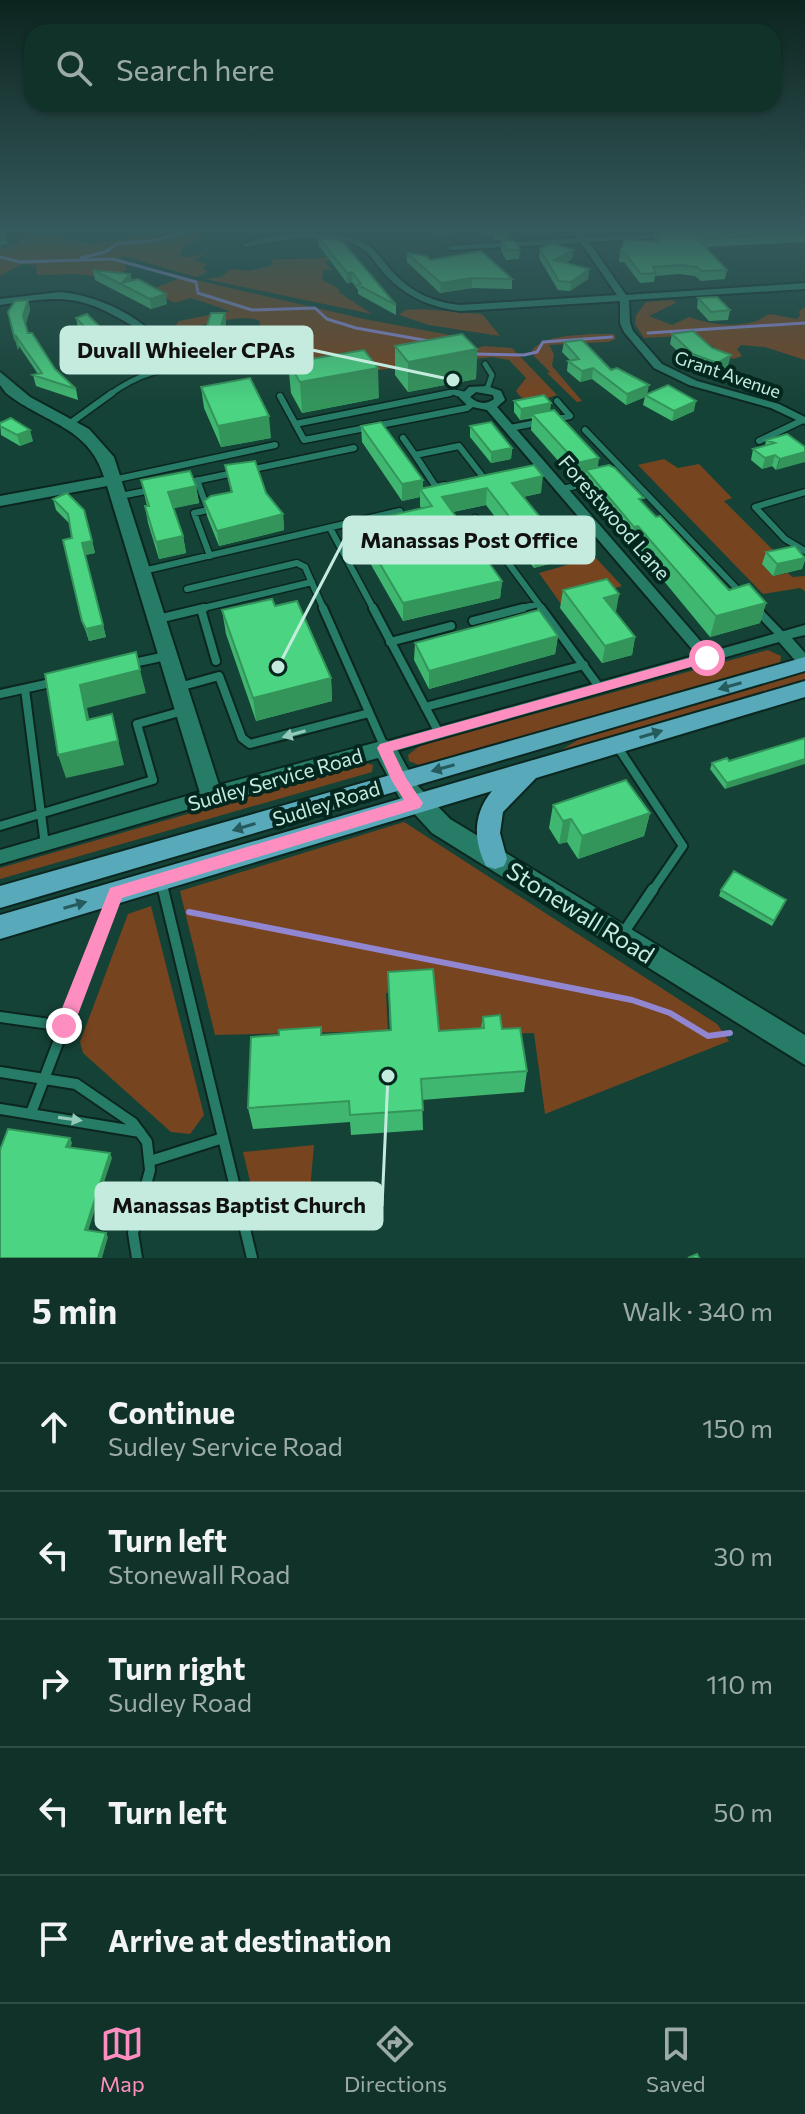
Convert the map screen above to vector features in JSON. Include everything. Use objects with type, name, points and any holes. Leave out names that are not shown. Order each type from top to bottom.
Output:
[{"type":"main road","name":"Sudley Road","points":[[0,897],[805,663]]},
{"type":"main road","name":"Sudley Road","points":[[0,927],[805,689]]},
{"type":"main road","points":[[495,859],[487,831],[490,811],[520,780],[543,766]]},
{"type":"street","points":[[404,288],[411,295],[447,307],[482,308],[781,288]]},
{"type":"street","name":"Grant Avenue","points":[[617,288],[624,299],[625,323],[629,332],[658,366],[693,383],[775,406],[804,421]]},
{"type":"street","points":[[0,302],[51,295],[79,296],[106,305],[142,328]]},
{"type":"street","points":[[0,376],[20,399],[83,431],[101,447],[211,796]]},
{"type":"street","points":[[473,389],[487,389],[500,397],[490,406],[468,400],[473,389]]},
{"type":"street","name":"Forestwood Lane","points":[[490,406],[707,658]]},
{"type":"street","points":[[0,501],[115,488]]},
{"type":"street","name":"Sudley Service Road","points":[[0,857],[805,630]]},
{"type":"street","points":[[782,636],[805,663]]},
{"type":"street","name":"Stonewall Road","points":[[385,748],[399,781],[415,803],[441,826],[805,1051]]},
{"type":"lane","points":[[485,364],[492,375],[487,389]]},
{"type":"lane","points":[[69,424],[130,380],[150,371],[177,367],[197,370]]},
{"type":"lane","points":[[280,396],[295,424],[304,440],[467,408],[468,400],[454,392],[295,424]]},
{"type":"lane","points":[[510,428],[570,416],[557,401]]},
{"type":"lane","points":[[759,441],[804,421]]},
{"type":"lane","points":[[585,430],[782,636]]},
{"type":"lane","points":[[403,438],[436,487],[452,483]]},
{"type":"lane","points":[[115,488],[126,475],[275,445]]},
{"type":"lane","points":[[415,455],[459,446],[483,477]]},
{"type":"lane","points":[[171,486],[354,448]]},
{"type":"lane","points":[[526,467],[540,464]]},
{"type":"lane","points":[[467,480],[497,473]]},
{"type":"lane","points":[[614,477],[626,473]]},
{"type":"lane","points":[[197,480],[208,510],[194,513],[210,556]]},
{"type":"lane","points":[[562,489],[601,480]]},
{"type":"lane","points":[[115,488],[157,488]]},
{"type":"lane","points":[[805,492],[755,507],[785,539],[805,551]]},
{"type":"lane","points":[[141,572],[400,511]]},
{"type":"lane","points":[[475,518],[600,688]]},
{"type":"lane","points":[[330,528],[439,733]]},
{"type":"lane","points":[[187,589],[297,563],[305,567],[385,748]]},
{"type":"lane","points":[[155,620],[312,582]]},
{"type":"lane","points":[[473,621],[538,604]]},
{"type":"lane","points":[[201,609],[216,661]]},
{"type":"lane","points":[[390,642],[451,626]]},
{"type":"lane","points":[[123,666],[166,656]]},
{"type":"lane","points":[[425,707],[584,665]]},
{"type":"lane","points":[[176,688],[219,676],[239,733],[250,744],[369,713]]},
{"type":"lane","points":[[0,694],[67,679]]},
{"type":"lane","points":[[25,689],[45,845]]},
{"type":"lane","points":[[0,826],[153,780],[137,724],[184,711]]},
{"type":"lane","points":[[616,745],[683,846],[621,937]]},
{"type":"lane","points":[[161,880],[252,1258]]},
{"type":"lane","points":[[31,1113],[116,893]]},
{"type":"lane","points":[[0,1017],[64,1026]]},
{"type":"lane","points":[[0,1072],[76,1084],[133,1123],[140,1132],[147,1142],[150,1161],[133,1233],[137,1258]]},
{"type":"lane","points":[[0,1109],[140,1132]]},
{"type":"lane","points":[[150,1161],[223,1138]]},
{"type":"shaded area","points":[[229,288],[364,319],[466,338],[469,341],[468,351],[484,346],[512,348],[557,395],[535,401],[525,399],[516,391],[526,378],[509,360],[492,357],[325,376],[303,348],[203,358],[195,355],[189,360],[151,367],[148,361],[172,359],[188,352],[193,348],[186,341],[216,347],[236,346],[254,336],[261,328],[259,320],[248,318],[175,326],[179,321],[230,311],[191,298],[175,303],[150,290]]},
{"type":"shaded area","points":[[247,288],[337,288],[340,293],[372,314]]},
{"type":"shaded area","points":[[646,302],[676,302],[649,316],[672,325],[689,317],[729,325],[755,321],[770,314],[797,319],[799,311],[805,307],[805,360],[765,347],[741,345],[737,349],[742,356],[733,359],[701,339],[681,336],[644,338],[635,324],[636,315]]},
{"type":"shaded area","points":[[405,310],[482,314],[500,336],[429,325],[399,315]]},
{"type":"shaded area","points":[[614,334],[616,339],[549,345],[554,354],[552,366],[582,401],[577,402],[547,373],[550,372],[532,350],[552,339]]},
{"type":"shaded area","points":[[664,459],[678,468],[699,464],[732,498],[724,501],[782,559],[763,565],[773,576],[788,573],[792,577],[805,576],[805,591],[800,588],[763,594],[638,465]]},
{"type":"shaded area","points":[[595,557],[622,586],[561,604],[539,573]]},
{"type":"shaded area","points":[[768,650],[781,656],[780,664],[419,765],[409,761],[408,755],[421,745]]},
{"type":"shaded area","points":[[805,672],[805,682],[553,755],[583,737]]},
{"type":"shaded area","points":[[364,763],[373,765],[372,772],[0,879],[0,868]]},
{"type":"shaded area","points":[[404,822],[717,1024],[729,1041],[545,1114],[534,1033],[437,1036],[432,992],[386,993],[388,1031],[215,1035],[180,891]]},
{"type":"shaded area","points":[[151,906],[204,1115],[190,1134],[171,1132],[83,1053],[80,1042],[128,914]]},
{"type":"shaded area","points":[[314,1145],[308,1213],[262,1231],[243,1152]]},
{"type":"building","points":[[128,288],[154,288],[166,294],[150,299]]},
{"type":"building","points":[[363,288],[381,288],[396,305]]},
{"type":"building","points":[[717,297],[730,310],[711,312],[698,298]]},
{"type":"building","points":[[28,300],[23,316],[28,333],[32,333],[55,369],[76,389],[33,375],[42,373],[16,336],[15,340],[8,312],[15,301]]},
{"type":"building","points":[[211,313],[225,313],[221,326],[207,326]]},
{"type":"building","points":[[87,314],[104,331],[91,334],[76,318]]},
{"type":"building","points":[[693,331],[712,348],[731,355],[717,363],[693,354],[672,334]]},
{"type":"building","points":[[462,334],[477,349],[408,362],[395,346]]},
{"type":"building","points":[[582,340],[611,370],[617,368],[649,385],[627,394],[593,368],[582,371],[568,361],[579,359],[564,342]]},
{"type":"building","points":[[364,350],[378,368],[300,382],[288,363]]},
{"type":"building","points":[[250,378],[269,416],[218,426],[201,387]]},
{"type":"building","points":[[668,385],[696,401],[674,411],[645,395]]},
{"type":"building","points":[[544,395],[551,403],[521,409],[514,401]]},
{"type":"building","points":[[554,410],[599,458],[577,463],[532,414]]},
{"type":"building","points":[[11,418],[30,430],[17,435],[0,426],[0,423]]},
{"type":"building","points":[[381,422],[423,480],[402,484],[361,426]]},
{"type":"building","points":[[491,422],[512,448],[491,452],[470,426]]},
{"type":"building","points":[[787,434],[805,447],[805,452],[780,459],[775,455],[765,458],[753,449],[775,443],[766,440]]},
{"type":"building","points":[[255,461],[266,493],[283,514],[217,531],[204,501],[211,496],[232,492],[225,465]]},
{"type":"building","points":[[534,465],[543,476],[512,483],[562,544],[536,551],[487,488],[442,497],[502,581],[403,603],[356,523],[432,506],[420,489]]},
{"type":"building","points":[[609,465],[729,590],[749,584],[766,603],[716,616],[586,470]]},
{"type":"building","points":[[190,471],[196,486],[168,492],[183,536],[156,542],[141,480]]},
{"type":"building","points":[[67,493],[84,510],[92,541],[82,543],[103,625],[86,629],[63,540],[72,538],[68,514],[53,499]]},
{"type":"building","points":[[795,546],[805,558],[777,564],[766,552]]},
{"type":"building","points":[[607,579],[619,594],[604,598],[635,637],[605,646],[563,590]]},
{"type":"building","points":[[272,599],[275,606],[297,601],[331,678],[253,698],[222,610]]},
{"type":"building","points":[[539,610],[558,636],[429,671],[415,643]]},
{"type":"building","points":[[136,652],[140,670],[80,685],[87,720],[112,714],[118,741],[58,755],[45,674]]},
{"type":"building","points":[[805,738],[805,759],[727,783],[712,763],[727,758],[729,761]]},
{"type":"building","points":[[626,780],[650,813],[582,836],[571,819],[563,821],[553,805]]},
{"type":"building","points":[[734,871],[786,900],[774,921],[721,890]]},
{"type":"building","points":[[433,969],[439,1031],[484,1028],[483,1017],[500,1015],[502,1029],[520,1028],[527,1071],[421,1079],[423,1110],[350,1115],[349,1101],[248,1108],[251,1037],[279,1035],[279,1030],[321,1027],[321,1035],[391,1030],[388,972]]},
{"type":"building","points":[[8,1129],[70,1138],[66,1147],[110,1153],[85,1230],[106,1233],[98,1258],[0,1258],[0,1150]]},
{"type":"waterway","points":[[197,288],[198,293],[252,310],[315,308],[327,319],[356,328],[429,341]]},
{"type":"waterway","points":[[648,333],[805,323]]},
{"type":"waterway","points":[[475,354],[524,355],[537,352],[543,342],[612,337]]},
{"type":"waterway","points":[[189,912],[632,1000],[670,1013],[708,1036],[730,1033]]},
{"type":"place","name":"Duvall Whieeler CPAs","points":[[453,380]]},
{"type":"place","name":"Manassas Post Office","points":[[278,667]]},
{"type":"place","name":"Manassas Baptist Church","points":[[388,1076]]},
{"type":"route","points":[[64,1026],[116,893],[415,803],[399,781],[385,748],[707,658]]}]
